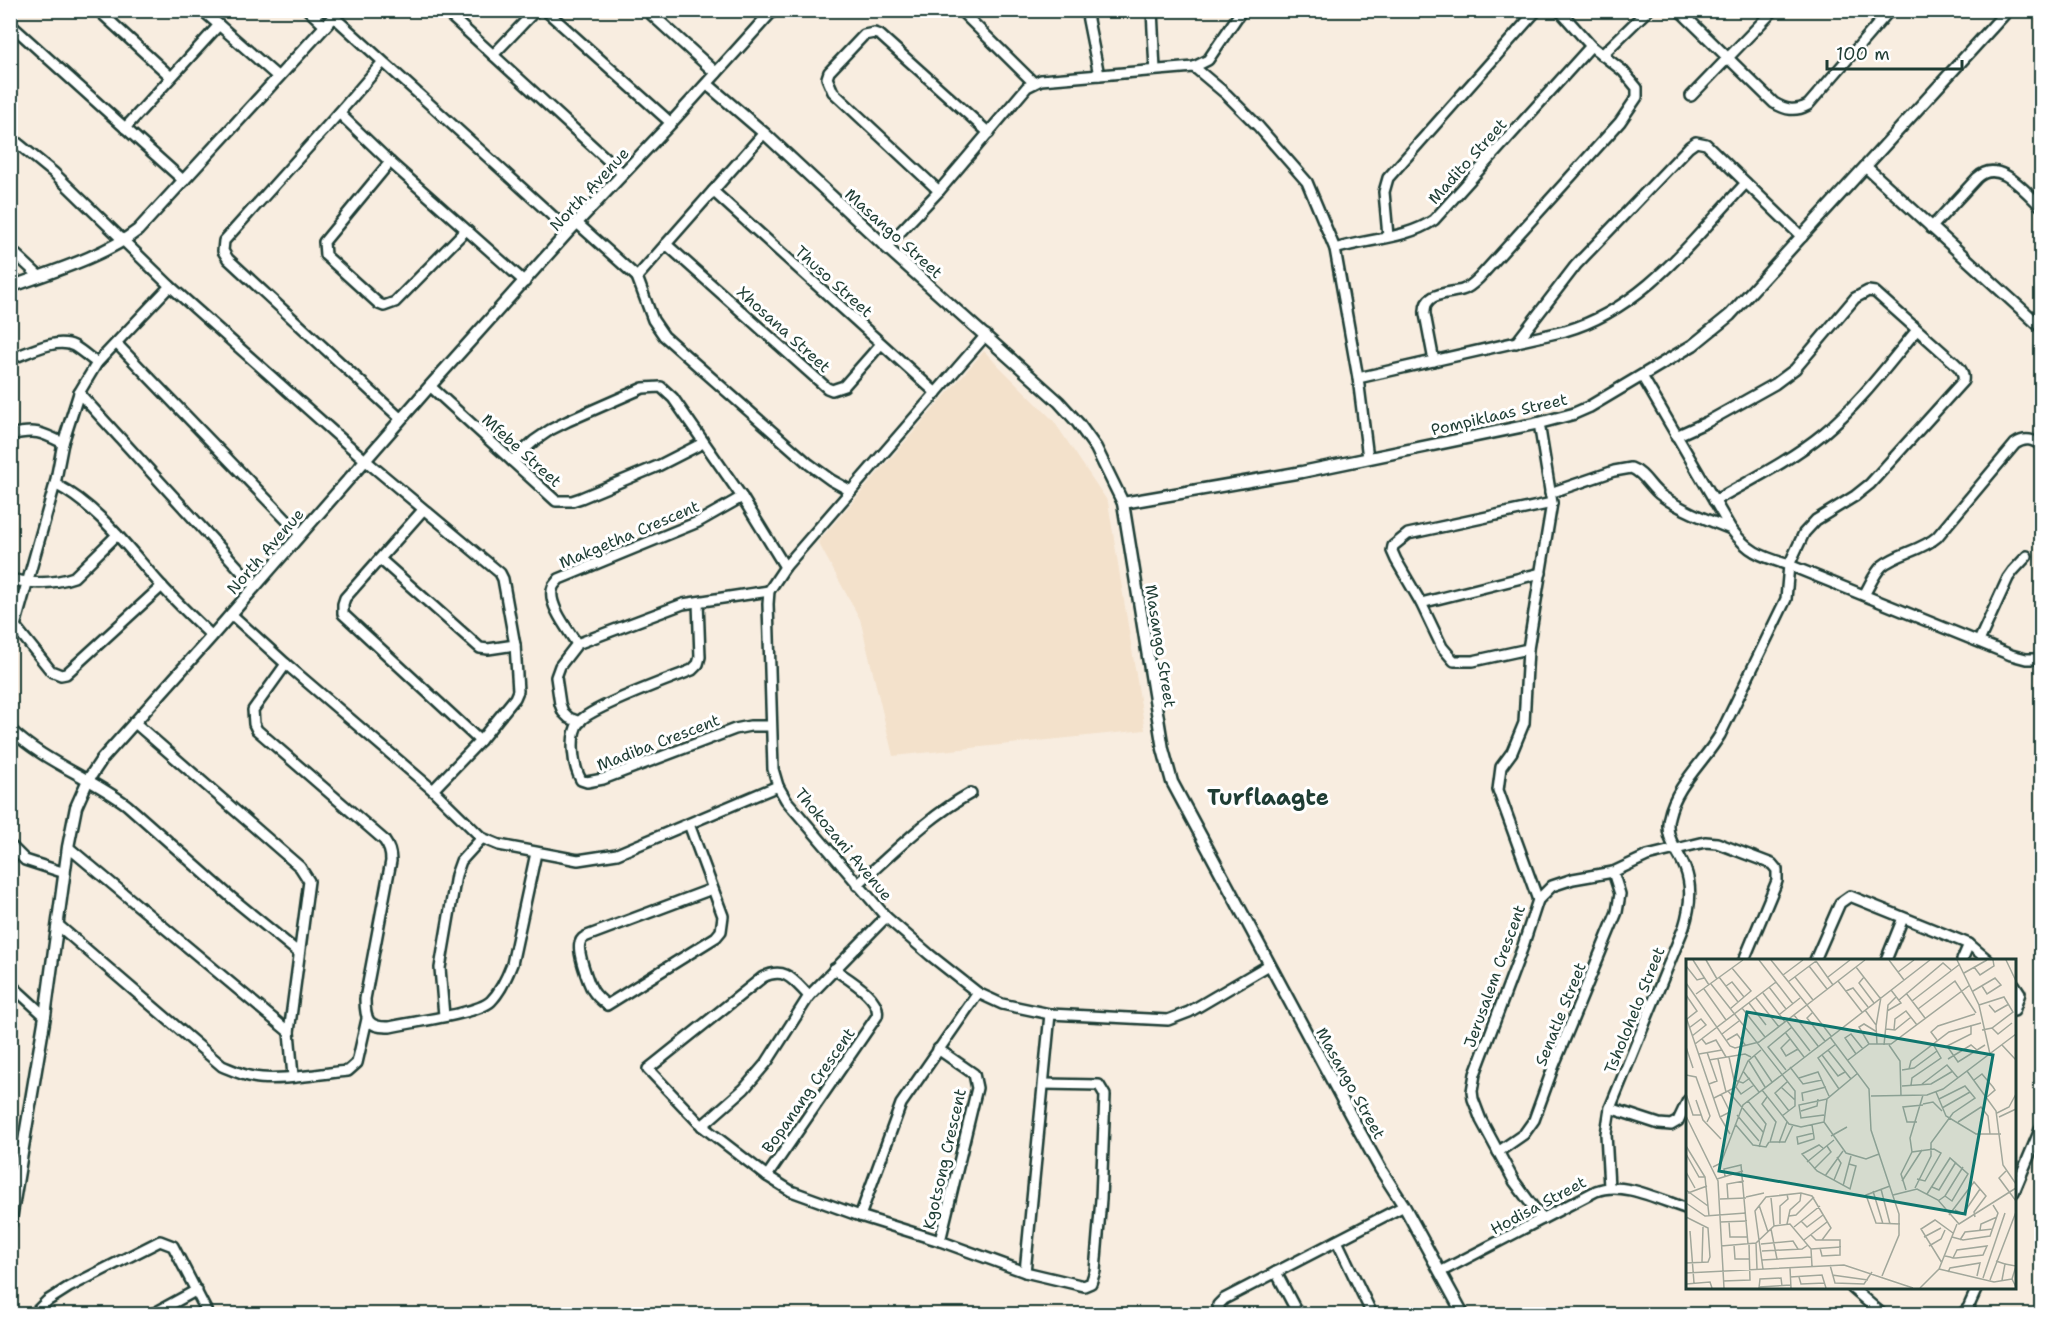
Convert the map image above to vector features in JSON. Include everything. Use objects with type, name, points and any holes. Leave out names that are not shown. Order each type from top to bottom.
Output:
[{"type":"street","points":[[98,10],[171,77]]},
{"type":"street","points":[[202,10],[278,77]]},
{"type":"street","points":[[308,10],[325,26]]},
{"type":"street","points":[[444,10],[623,174]]},
{"type":"street","points":[[493,55],[536,10]]},
{"type":"street","points":[[545,10],[671,123]]},
{"type":"street","points":[[647,10],[716,73]]},
{"type":"street","name":"North Avenue","points":[[10,1225],[45,1016],[68,847],[76,807],[88,780],[102,759],[134,722],[430,386],[773,10]]},
{"type":"street","points":[[960,10],[1034,83]]},
{"type":"street","points":[[1086,10],[1099,75]]},
{"type":"street","points":[[1152,10],[1155,70]]},
{"type":"street","points":[[886,247],[939,191],[1027,87],[1034,83],[1099,75],[1194,67],[1208,60],[1242,10]]},
{"type":"street","points":[[1388,236],[1384,192],[1388,178],[1538,10]]},
{"type":"street","points":[[1434,361],[1425,314],[1426,301],[1435,296],[1466,288],[1479,278],[1620,122],[1637,97],[1636,88],[1630,79],[1591,46],[1559,10]]},
{"type":"street","points":[[1602,55],[1648,10]]},
{"type":"street","points":[[1679,10],[1774,103],[1791,110],[1799,110],[1812,101],[1890,10]]},
{"type":"street","points":[[1691,96],[1774,10]]},
{"type":"street","name":"Pompiklaas Street","points":[[1123,503],[1302,472],[1574,414],[1693,345],[1730,315],[2008,10]]},
{"type":"street","points":[[10,287],[125,241],[184,181],[337,14],[382,63],[573,227],[637,277],[653,320],[664,336],[809,464],[851,491]]},
{"type":"street","points":[[10,24],[184,181]]},
{"type":"street","points":[[125,128],[219,25]]},
{"type":"street","points":[[939,191],[833,92],[827,78],[829,72],[864,35],[874,33],[880,35],[989,133]]},
{"type":"street","name":"Madito Street","points":[[1335,249],[1424,226],[1434,220],[1591,46]]},
{"type":"street","points":[[382,63],[224,241],[223,251],[228,259],[401,419]]},
{"type":"street","points":[[1194,67],[1226,94],[1292,162],[1307,182],[1335,249],[1358,378],[1368,458]]},
{"type":"street","name":"Masango Street","points":[[707,84],[764,133],[886,247],[1059,402],[1078,423],[1100,455],[1123,503],[1163,749],[1172,782],[1381,1170],[1404,1206],[1463,1314]]},
{"type":"street","points":[[339,113],[390,162],[525,282]]},
{"type":"street","points":[[637,277],[764,133]]},
{"type":"street","points":[[10,137],[54,173],[170,286],[365,460],[500,573],[514,645],[518,691],[515,698],[480,741],[433,790]]},
{"type":"street","points":[[1516,343],[1576,265],[1692,144],[1699,141],[1706,144],[1802,237]]},
{"type":"street","points":[[390,162],[323,246],[325,255],[379,304],[384,306],[395,302],[466,230]]},
{"type":"street","points":[[1866,167],[2042,328]]},
{"type":"street","points":[[1931,228],[1982,173],[1992,170],[2000,172],[2042,207]]},
{"type":"street","points":[[1358,378],[1516,343],[1589,324],[1629,301],[1657,278],[1746,183]]},
{"type":"street","name":"Thuso Street","points":[[713,191],[936,393]]},
{"type":"street","name":"Xhosana Street","points":[[666,244],[827,388],[832,390],[844,386],[881,344]]},
{"type":"street","points":[[10,249],[39,276]]},
{"type":"street","points":[[162,586],[66,674],[56,674],[51,671],[13,628],[28,583],[55,484],[63,443],[79,393],[97,363],[170,286]]},
{"type":"street","points":[[1676,436],[1707,422],[1774,384],[1795,369],[1850,304],[1862,293],[1868,291],[1875,292],[1959,368],[1964,374],[1964,381],[1870,484],[1808,527],[1789,565]]},
{"type":"street","points":[[1714,501],[1806,447],[1823,434],[1854,405],[1916,331]]},
{"type":"street","points":[[698,602],[700,657],[698,664],[692,670],[600,708],[580,722],[569,718],[563,712],[556,677],[560,666],[577,644],[662,611],[698,602],[769,591],[785,567],[986,335]]},
{"type":"street","points":[[10,359],[46,346],[67,344],[97,363]]},
{"type":"street","points":[[117,344],[300,534]]},
{"type":"street","points":[[1642,376],[1731,529],[1748,549],[2026,659],[2042,659]]},
{"type":"street","name":"Mfebe Street","points":[[430,386],[556,501],[572,501],[658,466],[703,443]]},
{"type":"street","points":[[512,461],[550,430],[643,388],[661,387],[667,391],[742,497],[785,567]]},
{"type":"street","points":[[79,393],[255,586]]},
{"type":"street","points":[[1538,900],[1498,790],[1502,767],[1512,752],[1524,723],[1528,649],[1551,498],[1539,423]]},
{"type":"street","points":[[10,435],[42,432],[63,443]]},
{"type":"street","points":[[1864,594],[1884,565],[1929,544],[1937,537],[2015,444],[2020,440],[2029,439],[2042,446]]},
{"type":"street","points":[[1528,649],[1473,661],[1454,661],[1442,647],[1392,551],[1396,541],[1408,534],[1551,498],[1614,471],[1630,468],[1640,473],[1659,495],[1681,508],[1731,529]]},
{"type":"street","points":[[55,484],[81,500],[212,636]]},
{"type":"street","name":"Makgetha Crescent","points":[[577,644],[557,612],[552,597],[553,587],[559,579],[698,522],[742,497]]},
{"type":"street","points":[[423,510],[345,598],[343,614],[480,741]]},
{"type":"street","points":[[10,579],[28,583],[66,580],[74,577],[117,535]]},
{"type":"street","points":[[1979,641],[2008,578],[2027,556]]},
{"type":"street","points":[[380,559],[480,648],[514,645]]},
{"type":"street","name":"Tsholohelo Street","points":[[1609,1187],[1606,1134],[1611,1108],[1687,916],[1690,894],[1688,877],[1668,831],[1668,820],[1673,803],[1685,782],[1709,752],[1719,735],[1780,612],[1786,599],[1789,565]]},
{"type":"street","points":[[1421,603],[1541,573]]},
{"type":"street","name":"Thokozani Avenue","points":[[769,591],[771,726],[773,769],[778,786],[786,800],[886,916],[978,993],[1002,1004],[1050,1014],[1168,1020],[1189,1012],[1269,965]]},
{"type":"street","points":[[231,614],[433,790],[482,838],[499,845],[578,860],[599,858],[617,854],[778,786]]},
{"type":"street","points":[[58,925],[222,1066],[254,1078],[348,1071],[353,1068],[360,1056],[367,1019],[365,999],[391,853],[384,840],[257,730],[253,710],[286,664]]},
{"type":"street","points":[[134,722],[307,876],[310,890],[289,1032],[293,1076]]},
{"type":"street","name":"Madiba Crescent","points":[[580,722],[574,733],[573,745],[578,775],[586,782],[603,779],[735,729],[771,726]]},
{"type":"street","points":[[10,729],[36,750],[111,793],[127,805],[233,900],[299,953]]},
{"type":"street","points":[[857,885],[955,801],[971,793]]},
{"type":"street","points":[[689,824],[723,916],[721,931],[716,937],[607,1005],[597,997],[589,984],[579,952],[582,939],[712,889]]},
{"type":"street","points":[[444,1016],[440,968],[456,875],[461,861],[482,838]]},
{"type":"street","name":"Jerusalem Crescent","points":[[1542,1219],[1514,1181],[1481,1120],[1473,1099],[1472,1086],[1474,1074],[1522,949],[1538,900],[1546,890],[1558,884],[1614,872],[1647,856],[1674,848],[1705,842],[1717,843],[1754,856],[1776,867],[1778,875],[1744,959]]},
{"type":"street","points":[[10,845],[25,860],[65,873]]},
{"type":"street","points":[[68,847],[289,1032]]},
{"type":"street","points":[[367,1019],[379,1028],[472,1011],[491,1001],[506,979],[512,964],[536,853]]},
{"type":"street","name":"Senatle Street","points":[[1498,1152],[1524,1134],[1534,1120],[1554,1065],[1617,912],[1620,894],[1614,872]]},
{"type":"street","points":[[1815,959],[1840,903],[1848,896],[1969,944],[1987,959]]},
{"type":"street","points":[[702,1126],[744,1089],[767,1062],[809,996],[886,916]]},
{"type":"street","points":[[1886,959],[1903,918]]},
{"type":"street","points":[[1962,959],[1969,944]]},
{"type":"street","name":"Bopanang Crescent","points":[[809,996],[788,976],[781,972],[771,973],[648,1069],[702,1126],[767,1176],[877,1016],[876,1002],[834,969]]},
{"type":"street","points":[[10,984],[45,1016]]},
{"type":"street","points":[[2016,987],[2020,993],[2016,1007]]},
{"type":"street","points":[[860,1216],[901,1104],[978,993]]},
{"type":"street","points":[[1025,1272],[1050,1014]]},
{"type":"street","name":"Kgotsong Crescent","points":[[767,1176],[791,1191],[940,1241],[977,1088],[974,1074],[938,1049]]},
{"type":"street","points":[[940,1241],[1025,1272],[1084,1286],[1091,1283],[1095,1270],[1101,1199],[1105,1095],[1099,1085],[1090,1083],[1044,1084]]},
{"type":"street","points":[[1611,1108],[1665,1125],[1678,1121],[1686,1104]]},
{"type":"street","points":[[2016,1187],[2042,1125]]},
{"type":"street","name":"Hodisa Street","points":[[1440,1272],[1529,1225],[1609,1187],[1626,1189],[1686,1208]]},
{"type":"street","points":[[1221,1314],[1218,1305],[1224,1299],[1404,1206]]},
{"type":"street","points":[[36,1314],[47,1301],[69,1287],[160,1241],[173,1246],[208,1314]]},
{"type":"street","points":[[1337,1241],[1372,1314]]},
{"type":"street","points":[[1276,1272],[1298,1314]]},
{"type":"street","points":[[1854,1289],[1882,1314]]},
{"type":"street","points":[[1976,1289],[1965,1311],[1977,1314]]},
{"type":"street","points":[[153,1314],[197,1290]]},
{"type":"shaded area","points":[[984,351],[1053,420],[1108,502],[1145,730],[893,756],[860,619],[818,542]]},
{"type":"district","name":"Turflaagte","points":[[1268,797]]}]
